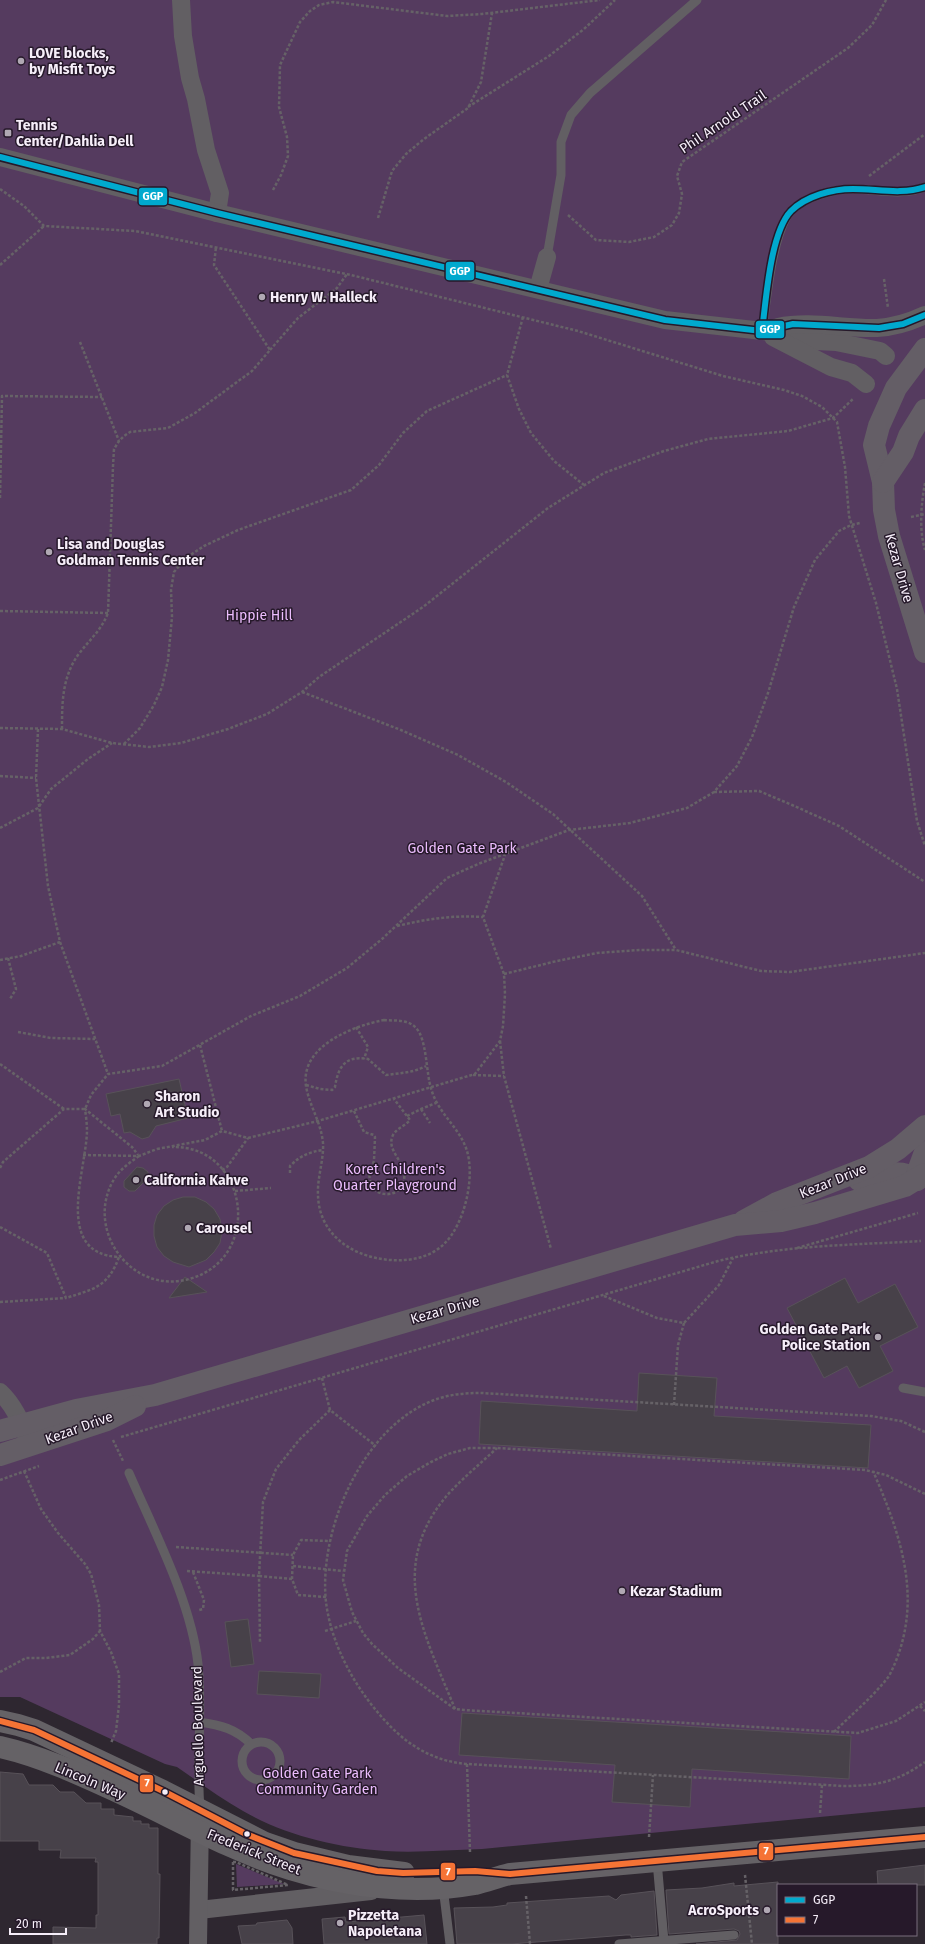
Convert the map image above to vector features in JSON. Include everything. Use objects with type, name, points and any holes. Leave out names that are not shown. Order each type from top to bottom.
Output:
[{"type":"main road","name":"Kezar Drive","points":[[925,349],[896,388],[879,426],[874,445],[883,482],[884,510],[889,536],[925,652]]},
{"type":"main road","points":[[883,482],[903,452],[909,436],[925,410]]},
{"type":"main road","name":"Kezar Drive","points":[[736,1226],[777,1203],[852,1174],[884,1159],[910,1140],[925,1126]]},
{"type":"main road","points":[[812,1190],[899,1172],[911,1176],[921,1177],[925,1152]]},
{"type":"main road","name":"Kezar Drive","points":[[6,1428],[76,1410],[155,1395],[736,1226],[781,1221],[815,1213],[893,1190],[921,1177]]},
{"type":"main road","name":"Kezar Drive","points":[[14,1450],[107,1420],[155,1395]]},
{"type":"main road","name":"Lincoln Way","points":[[0,1721],[34,1730],[163,1791],[200,1820]]},
{"type":"main road","name":"Lincoln Way","points":[[0,1748],[72,1772],[200,1820]]},
{"type":"main road","name":"Frederick Street","points":[[200,1820],[263,1859],[345,1883],[403,1888],[443,1887],[476,1884],[510,1874]]},
{"type":"main road","name":"Frederick Street","points":[[200,1820],[294,1853],[348,1866],[404,1873],[474,1871],[510,1874],[925,1837]]},
{"type":"street","points":[[181,0],[183,36],[190,78],[196,99],[206,150],[220,193],[217,213]]},
{"type":"street","points":[[0,157],[217,213],[665,320],[789,334],[816,341],[836,342],[880,351],[886,356]]},
{"type":"street","points":[[538,289],[547,257]]},
{"type":"street","points":[[762,331],[793,316],[813,315]]},
{"type":"street","points":[[762,331],[793,324],[865,328],[890,319],[903,324],[925,315]]},
{"type":"street","points":[[762,331],[831,367],[852,373],[862,389]]},
{"type":"street","points":[[0,1392],[7,1399],[6,1428],[14,1450]]},
{"type":"street","name":"Arguello Boulevard","points":[[198,1944],[200,1820]]},
{"type":"street","name":"Frederick Street","points":[[199,1910],[403,1888]]},
{"type":"lane","points":[[547,257],[561,175],[562,142],[571,115],[596,88],[697,0]]},
{"type":"lane","points":[[762,331],[777,240],[787,217],[798,206],[817,195],[833,191],[854,189],[897,192],[918,190],[925,187]]},
{"type":"lane","points":[[903,1388],[925,1392]]},
{"type":"lane","name":"Arguello Boulevard","points":[[129,1473],[166,1559],[193,1637],[198,1664],[198,1786],[200,1820]]},
{"type":"lane","points":[[199,1722],[218,1724],[231,1729],[242,1735],[251,1744]]},
{"type":"lane","points":[[264,1742],[275,1748],[278,1753],[280,1765],[274,1776],[262,1781],[250,1777],[245,1773],[242,1767],[243,1754],[251,1744],[264,1742]]},
{"type":"lane","points":[[657,1861],[664,1941]]},
{"type":"lane","points":[[443,1887],[450,1944]]},
{"type":"lane","points":[[619,1944],[734,1935]]},
{"type":"path","points":[[318,0],[319,5]]},
{"type":"path","points":[[273,190],[281,175],[288,156],[288,137],[279,106],[280,65],[300,22],[310,11],[319,5],[333,2],[447,16],[492,13],[600,0]]},
{"type":"path","points":[[378,218],[392,171],[406,154],[424,139],[468,108],[549,56],[584,29],[615,0]]},
{"type":"path","name":"Phil Arnold Trail","points":[[557,205],[596,240],[629,242],[654,237],[672,225],[679,213],[682,194],[677,176],[682,162],[848,48],[872,25],[886,0]]},
{"type":"path","points":[[468,108],[481,82],[492,13]]},
{"type":"path","points":[[854,189],[925,134]]},
{"type":"path","points":[[0,189],[24,206],[44,226],[135,231],[347,274],[578,330],[723,376],[784,390],[802,396],[822,407],[837,422],[845,467],[851,525],[876,604],[896,689],[917,821],[925,846]]},
{"type":"path","points":[[0,264],[44,226]]},
{"type":"path","points":[[216,247],[214,265],[270,350]]},
{"type":"path","points":[[62,729],[62,695],[70,669],[85,646],[100,630],[108,613],[114,449],[119,441],[130,432],[168,428],[195,413],[252,371],[298,318],[337,288],[347,274]]},
{"type":"path","points":[[884,279],[890,319]]},
{"type":"path","points":[[523,317],[507,375],[519,409],[531,433],[554,461],[584,485]]},
{"type":"path","points":[[80,342],[119,441]]},
{"type":"path","points":[[124,744],[140,728],[154,705],[162,687],[168,660],[172,617],[171,590],[174,572],[186,558],[204,546],[238,530],[351,490],[379,465],[403,433],[427,411],[507,375]]},
{"type":"path","points":[[0,728],[62,729],[112,743],[149,747],[188,741],[228,730],[267,714],[302,692],[319,677],[423,607],[548,508],[604,473],[664,451],[708,439],[788,431],[833,418],[862,389]]},
{"type":"path","points":[[0,498],[2,396],[102,397]]},
{"type":"path","points":[[925,483],[922,541],[925,550]]},
{"type":"path","points":[[911,517],[924,515]]},
{"type":"path","points":[[924,515],[925,520]]},
{"type":"path","points":[[119,1257],[105,1256],[87,1245],[80,1229],[78,1192],[87,1131],[85,1109],[90,1095],[108,1074],[162,1066],[251,1016],[300,996],[353,963],[396,926],[447,878],[569,830],[630,823],[688,808],[714,792],[737,766],[752,737],[768,693],[794,608],[816,560],[839,531],[851,525],[860,523]]},
{"type":"path","points":[[0,611],[108,613]]},
{"type":"path","points":[[302,692],[402,730],[458,755],[506,782],[553,814],[642,896],[676,950]]},
{"type":"path","points":[[38,729],[36,778],[38,808],[48,886],[60,942],[108,1074]]},
{"type":"path","points":[[0,828],[38,808],[51,789],[88,759],[112,743]]},
{"type":"path","points":[[0,776],[36,778]]},
{"type":"path","points":[[714,792],[759,791],[792,804],[839,826],[925,882]]},
{"type":"path","points":[[505,854],[483,917],[504,974],[504,1011],[500,1041],[504,1076],[551,1249]]},
{"type":"path","points":[[396,926],[430,918],[459,915],[483,917]]},
{"type":"path","points":[[0,960],[60,942]]},
{"type":"path","points":[[504,974],[557,960],[597,953],[639,950],[676,950],[761,971],[790,972],[925,953]]},
{"type":"path","points":[[8,958],[16,989],[10,998]]},
{"type":"path","points":[[384,1020],[404,1021],[417,1029],[421,1037],[430,1088],[436,1103],[463,1141],[468,1156],[470,1179],[463,1211],[450,1237],[444,1245],[427,1255],[406,1260],[379,1259],[356,1252],[336,1239],[327,1228],[319,1206],[318,1187],[322,1136],[306,1084],[308,1064],[315,1053],[342,1034],[356,1027],[384,1020]]},
{"type":"path","points":[[356,1027],[368,1047],[364,1059]]},
{"type":"path","points":[[18,1032],[51,1038],[95,1039]]},
{"type":"path","points":[[473,1075],[500,1041]]},
{"type":"path","points":[[200,1045],[222,1132]]},
{"type":"path","points":[[306,1084],[322,1090],[332,1090],[335,1087],[336,1076],[340,1068],[349,1061],[364,1059],[372,1061],[382,1073],[386,1075],[397,1072],[411,1072],[426,1066]]},
{"type":"path","points":[[0,1064],[64,1108],[85,1109],[132,1147],[139,1156]]},
{"type":"path","points":[[157,1149],[175,1147],[193,1151],[210,1159],[222,1170],[235,1191],[239,1208],[236,1235],[222,1258],[205,1272],[186,1280],[156,1280],[136,1271],[119,1257],[107,1232],[105,1205],[114,1180],[125,1166],[139,1156],[157,1149],[205,1140],[222,1132],[248,1138],[318,1121],[473,1075],[504,1076]]},
{"type":"path","points":[[354,1110],[364,1132],[373,1134],[375,1137],[374,1161],[369,1172],[369,1182],[372,1188],[385,1194],[398,1191],[404,1182],[404,1168],[393,1148],[392,1142],[395,1133],[409,1122],[408,1116],[394,1099]]},
{"type":"path","points":[[408,1116],[421,1108],[436,1103]]},
{"type":"path","points":[[0,1167],[3,1162],[64,1108]]},
{"type":"path","points":[[421,1108],[430,1123]]},
{"type":"path","points":[[222,1170],[227,1167],[248,1138]]},
{"type":"path","points":[[290,1173],[290,1166],[300,1158],[310,1152],[322,1150]]},
{"type":"path","points":[[83,1155],[139,1156]]},
{"type":"path","points":[[235,1191],[270,1188]]},
{"type":"path","points":[[790,1249],[918,1213]]},
{"type":"path","points":[[0,1227],[47,1253],[66,1298]]},
{"type":"path","points":[[106,1442],[733,1258],[790,1249],[921,1241]]},
{"type":"path","points":[[0,1302],[66,1298],[98,1288],[114,1271],[119,1257]]},
{"type":"path","points":[[674,1405],[678,1345],[684,1323],[719,1285],[733,1258]]},
{"type":"path","points":[[603,1295],[657,1318],[684,1323]]},
{"type":"path","points":[[322,1378],[330,1410],[376,1446]]},
{"type":"path","points":[[925,1432],[901,1421],[887,1418],[466,1393],[438,1399],[425,1404],[399,1422],[376,1446],[361,1466],[345,1495],[329,1541],[326,1570],[326,1597],[332,1629],[337,1644],[363,1694],[399,1736],[424,1753],[449,1762],[822,1785],[877,1784],[895,1780],[910,1773],[925,1762]]},
{"type":"path","points":[[260,1643],[259,1552],[263,1502],[276,1469],[299,1440],[319,1423],[330,1410]]},
{"type":"path","points":[[113,1440],[129,1473]]},
{"type":"path","points":[[925,1494],[873,1471],[497,1448],[470,1448],[448,1454],[419,1468],[395,1485],[376,1505],[359,1528],[347,1551],[344,1570],[345,1591],[356,1621],[367,1638],[383,1656],[455,1709],[858,1733],[896,1721],[925,1702]]},
{"type":"path","points":[[455,1709],[419,1617],[414,1586],[416,1562],[423,1537],[438,1507],[454,1488],[497,1448]]},
{"type":"path","points":[[0,1480],[41,1465]]},
{"type":"path","points":[[24,1471],[41,1509],[58,1533],[85,1564],[91,1574],[100,1605],[100,1631],[111,1652],[119,1674],[119,1705],[116,1732],[111,1743]]},
{"type":"path","points":[[873,1471],[905,1546]]},
{"type":"path","points":[[326,1597],[298,1595],[292,1579],[293,1554],[302,1540],[329,1541]]},
{"type":"path","points":[[166,1559],[177,1546],[293,1554]]},
{"type":"path","points":[[293,1566],[326,1570],[344,1570]]},
{"type":"path","points":[[170,1571],[292,1579]]},
{"type":"path","points":[[186,1614],[203,1610],[204,1600],[193,1572]]},
{"type":"path","points":[[325,1631],[356,1621]]},
{"type":"path","points":[[0,1672],[26,1658],[46,1658],[70,1655],[93,1639],[100,1631]]},
{"type":"path","points":[[833,1732],[882,1684],[904,1651]]},
{"type":"path","points":[[920,1706],[925,1711]]},
{"type":"path","points":[[467,1764],[470,1852]]},
{"type":"path","points":[[649,1836],[653,1775]]},
{"type":"path","points":[[820,1813],[822,1785]]},
{"type":"path","points":[[233,1862],[233,1890]]},
{"type":"path","points":[[745,1875],[752,1944]]},
{"type":"path","points":[[526,1896],[530,1944]]},
{"type":"green space","name":"Golden Gate Park","points":[[0,0],[925,0],[925,1807],[482,1849],[409,1852],[349,1847],[312,1839],[276,1827],[234,1806],[177,1767],[165,1764],[20,1697],[0,1697]]},
{"type":"green space","points":[[236,1864],[284,1884],[237,1887]]},
{"type":"building","name":"Sharon Art Studio","points":[[179,1079],[188,1118],[156,1126],[149,1137],[142,1139],[130,1132],[124,1133],[120,1114],[111,1116],[106,1094]]},
{"type":"building","name":"California Kahve","points":[[137,1167],[143,1168],[148,1172],[148,1178],[135,1191],[129,1191],[124,1187],[124,1181]]},
{"type":"building","name":"Carousel","points":[[183,1197],[195,1197],[206,1202],[214,1209],[220,1219],[222,1231],[220,1243],[214,1252],[206,1260],[189,1267],[173,1262],[164,1256],[157,1247],[154,1236],[154,1225],[157,1215],[164,1206],[173,1200]]},
{"type":"building","points":[[185,1277],[207,1292],[169,1298]]},
{"type":"building","name":"Golden Gate Park Police Station","points":[[845,1278],[858,1303],[895,1284],[918,1327],[880,1346],[893,1371],[859,1388],[847,1366],[824,1378],[787,1308]]},
{"type":"building","points":[[639,1373],[717,1378],[714,1416],[871,1425],[868,1468],[479,1444],[481,1401],[637,1411]]},
{"type":"building","points":[[248,1619],[254,1664],[231,1667],[225,1622]]},
{"type":"building","points":[[259,1671],[321,1674],[319,1698],[257,1694]]},
{"type":"building","points":[[462,1713],[851,1736],[849,1779],[692,1769],[690,1807],[612,1802],[615,1765],[459,1755]]},
{"type":"building","points":[[0,1772],[23,1774],[29,1785],[53,1785],[60,1792],[74,1792],[86,1803],[101,1803],[101,1809],[114,1809],[114,1815],[133,1817],[133,1821],[141,1821],[141,1824],[149,1824],[149,1828],[158,1828],[158,1874],[160,1874],[159,1938],[157,1938],[157,1944],[53,1944],[53,1927],[96,1928],[96,1915],[98,1915],[98,1862],[95,1862],[96,1858],[60,1858],[61,1850],[39,1850],[39,1841],[0,1841]]},
{"type":"building","points":[[925,1865],[925,1885],[878,1884],[877,1871]]},
{"type":"building","points":[[778,1882],[778,1944],[696,1944],[737,1940],[740,1934],[739,1931],[734,1929],[669,1934],[666,1890],[702,1888],[734,1883],[734,1886]]},
{"type":"building","points":[[654,1891],[657,1935],[631,1937],[631,1935],[626,1935],[511,1944],[457,1944],[454,1908],[493,1907],[507,1905],[507,1903],[609,1896],[616,1900],[621,1895]]},
{"type":"building","points":[[424,1915],[427,1944],[324,1944],[322,1919],[345,1917],[346,1922]]},
{"type":"building","points":[[287,1920],[292,1928],[293,1944],[242,1944],[238,1926]]},
{"type":"transit line","name":"GGP","points":[[0,157],[217,213],[665,320],[762,331],[793,324],[879,328],[903,324],[925,315]]},
{"type":"transit line","name":"GGP","points":[[762,331],[767,286],[774,251],[778,235],[784,221],[791,211],[812,197],[837,190],[853,189],[907,191],[925,187]]},
{"type":"transit line","name":"7","points":[[0,1721],[34,1730],[163,1791],[246,1834],[294,1853],[377,1871],[403,1873],[475,1871],[510,1874],[925,1837]]},
{"type":"place","name":"LOVE blocks, by Misfit Toys","points":[[21,61]]},
{"type":"place","name":"Tennis Center/Dahlia Dell","points":[[8,133]]},
{"type":"place","name":"Henry W. Halleck","points":[[262,297]]},
{"type":"place","name":"Lisa and Douglas Goldman Tennis Center","points":[[49,552]]},
{"type":"place","name":"Sharon Art Studio","points":[[147,1104]]},
{"type":"place","name":"California Kahve","points":[[136,1180]]},
{"type":"place","name":"Carousel","points":[[188,1228]]},
{"type":"place","name":"Golden Gate Park Police Station","points":[[878,1337]]},
{"type":"place","name":"Kezar Stadium","points":[[622,1591]]},
{"type":"place","name":"AcroSports","points":[[767,1910]]},
{"type":"place","name":"Pizzetta Napoletana","points":[[340,1923]]},
{"type":"park label","name":"Hippie Hill","points":[[259,615]]},
{"type":"park label","name":"Koret Children's Quarter Playground","points":[[395,1178]]},
{"type":"park label","name":"Golden Gate Park Community Garden","points":[[317,1782]]}]
